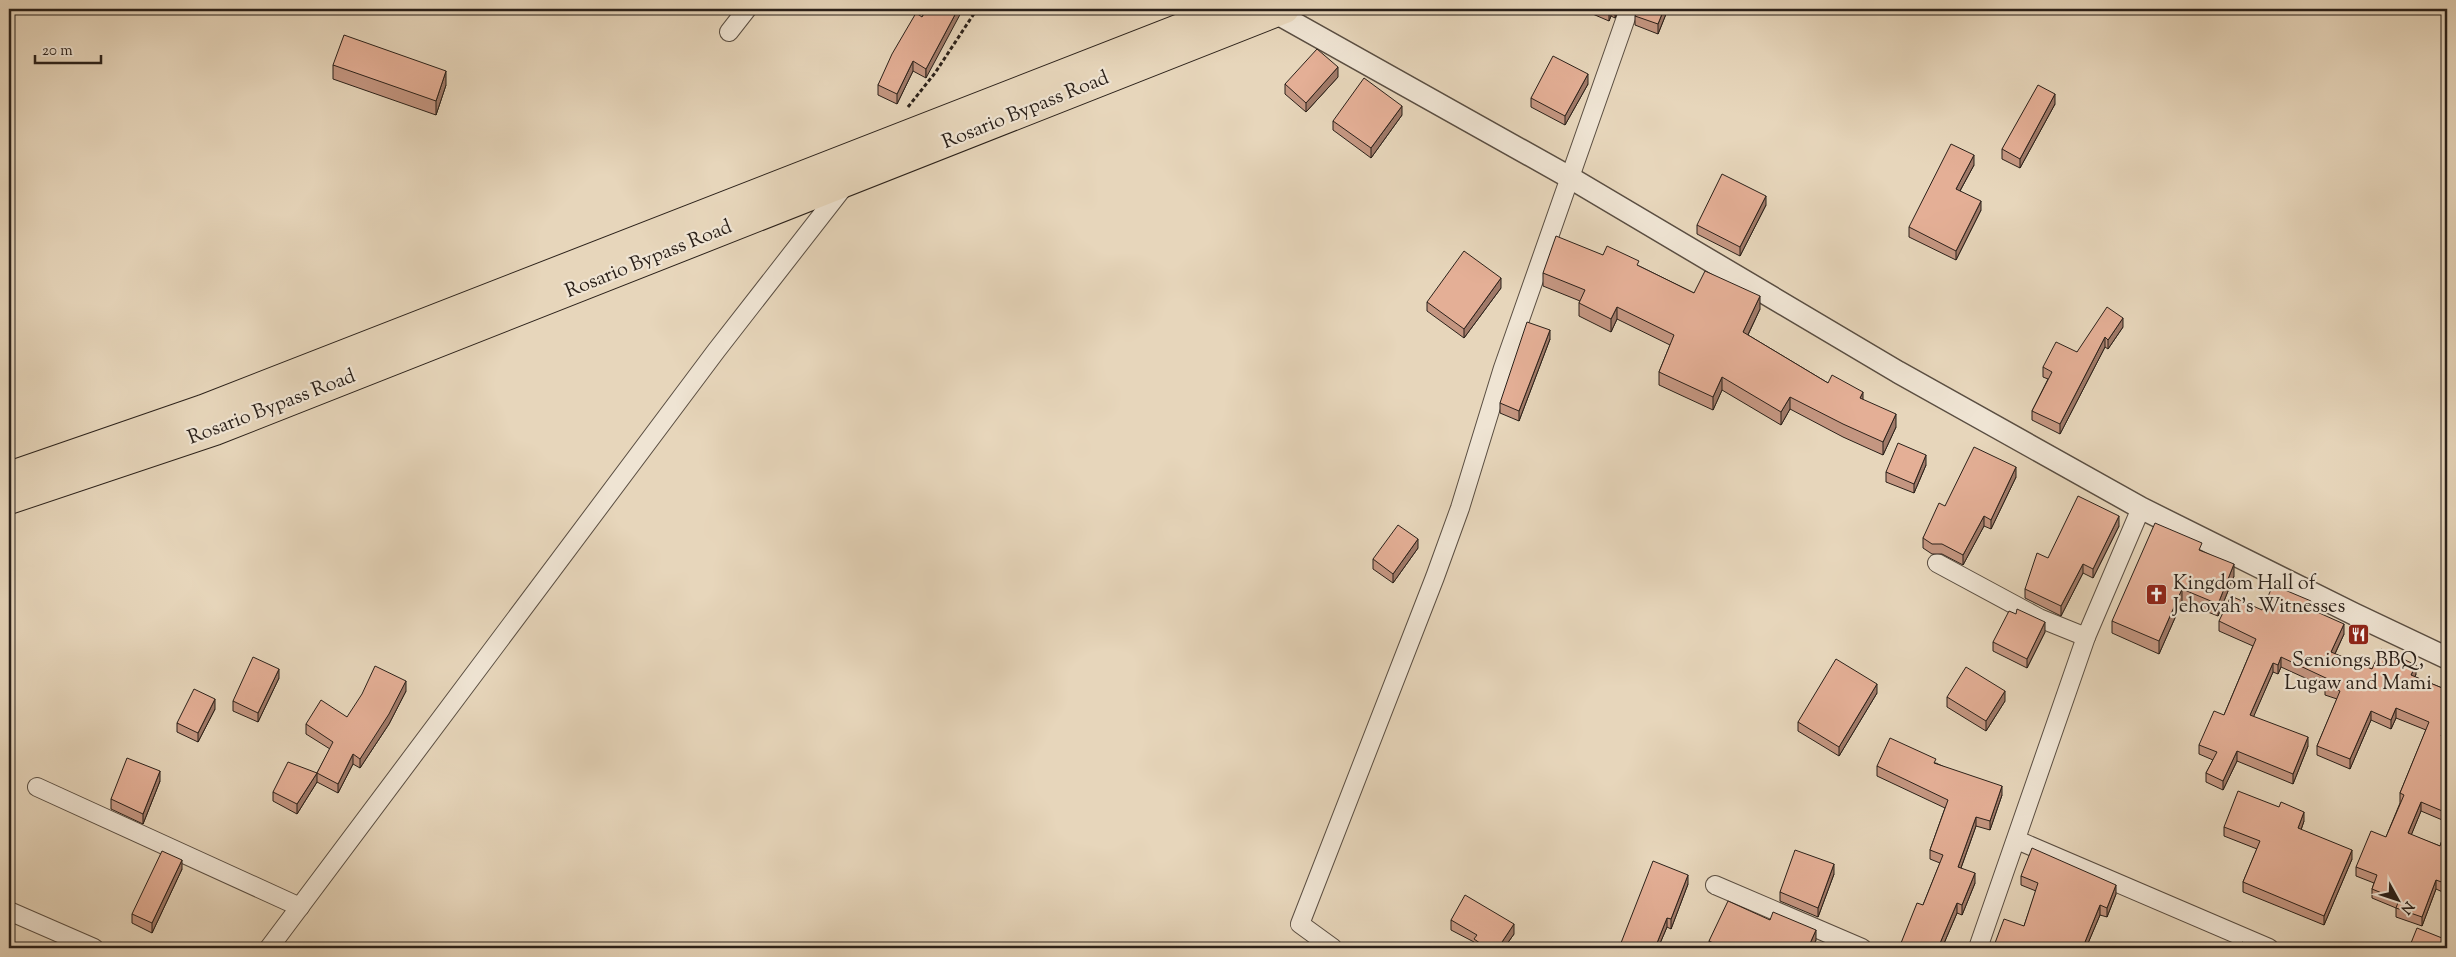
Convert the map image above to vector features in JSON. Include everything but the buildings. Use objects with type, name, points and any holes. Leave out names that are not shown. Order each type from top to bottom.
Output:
[{"type":"main road","name":"Rosario Bypass Road","points":[[9,476],[204,409],[1228,9]]},
{"type":"main road","name":"Rosario Bypass Road","points":[[9,500],[215,431],[848,182],[1276,10]]},
{"type":"street","points":[[730,32],[747,9]]},
{"type":"street","points":[[1333,948],[1300,924],[1435,578],[1460,508],[1503,368],[1629,9]]},
{"type":"street","points":[[1276,10],[1569,177],[1898,372],[2141,508],[2447,658]]},
{"type":"street","points":[[269,948],[716,351],[848,182]]},
{"type":"street","points":[[1978,948],[2086,637],[2141,508]]},
{"type":"street","points":[[1937,562],[2039,618],[2086,637]]},
{"type":"street","points":[[37,788],[300,907]]},
{"type":"street","points":[[2017,840],[2269,948]]},
{"type":"street","points":[[1716,885],[1862,948]]},
{"type":"street","points":[[9,911],[94,948]]},
{"type":"path","points":[[906,110],[935,73],[977,9]]},
{"type":"place","name":"Kingdom Hall of Jehovah's Witnesses","points":[[2157,595]]},
{"type":"place","name":"Seniongs BBQ, Lugaw and Mami","points":[[2358,635]]}]
